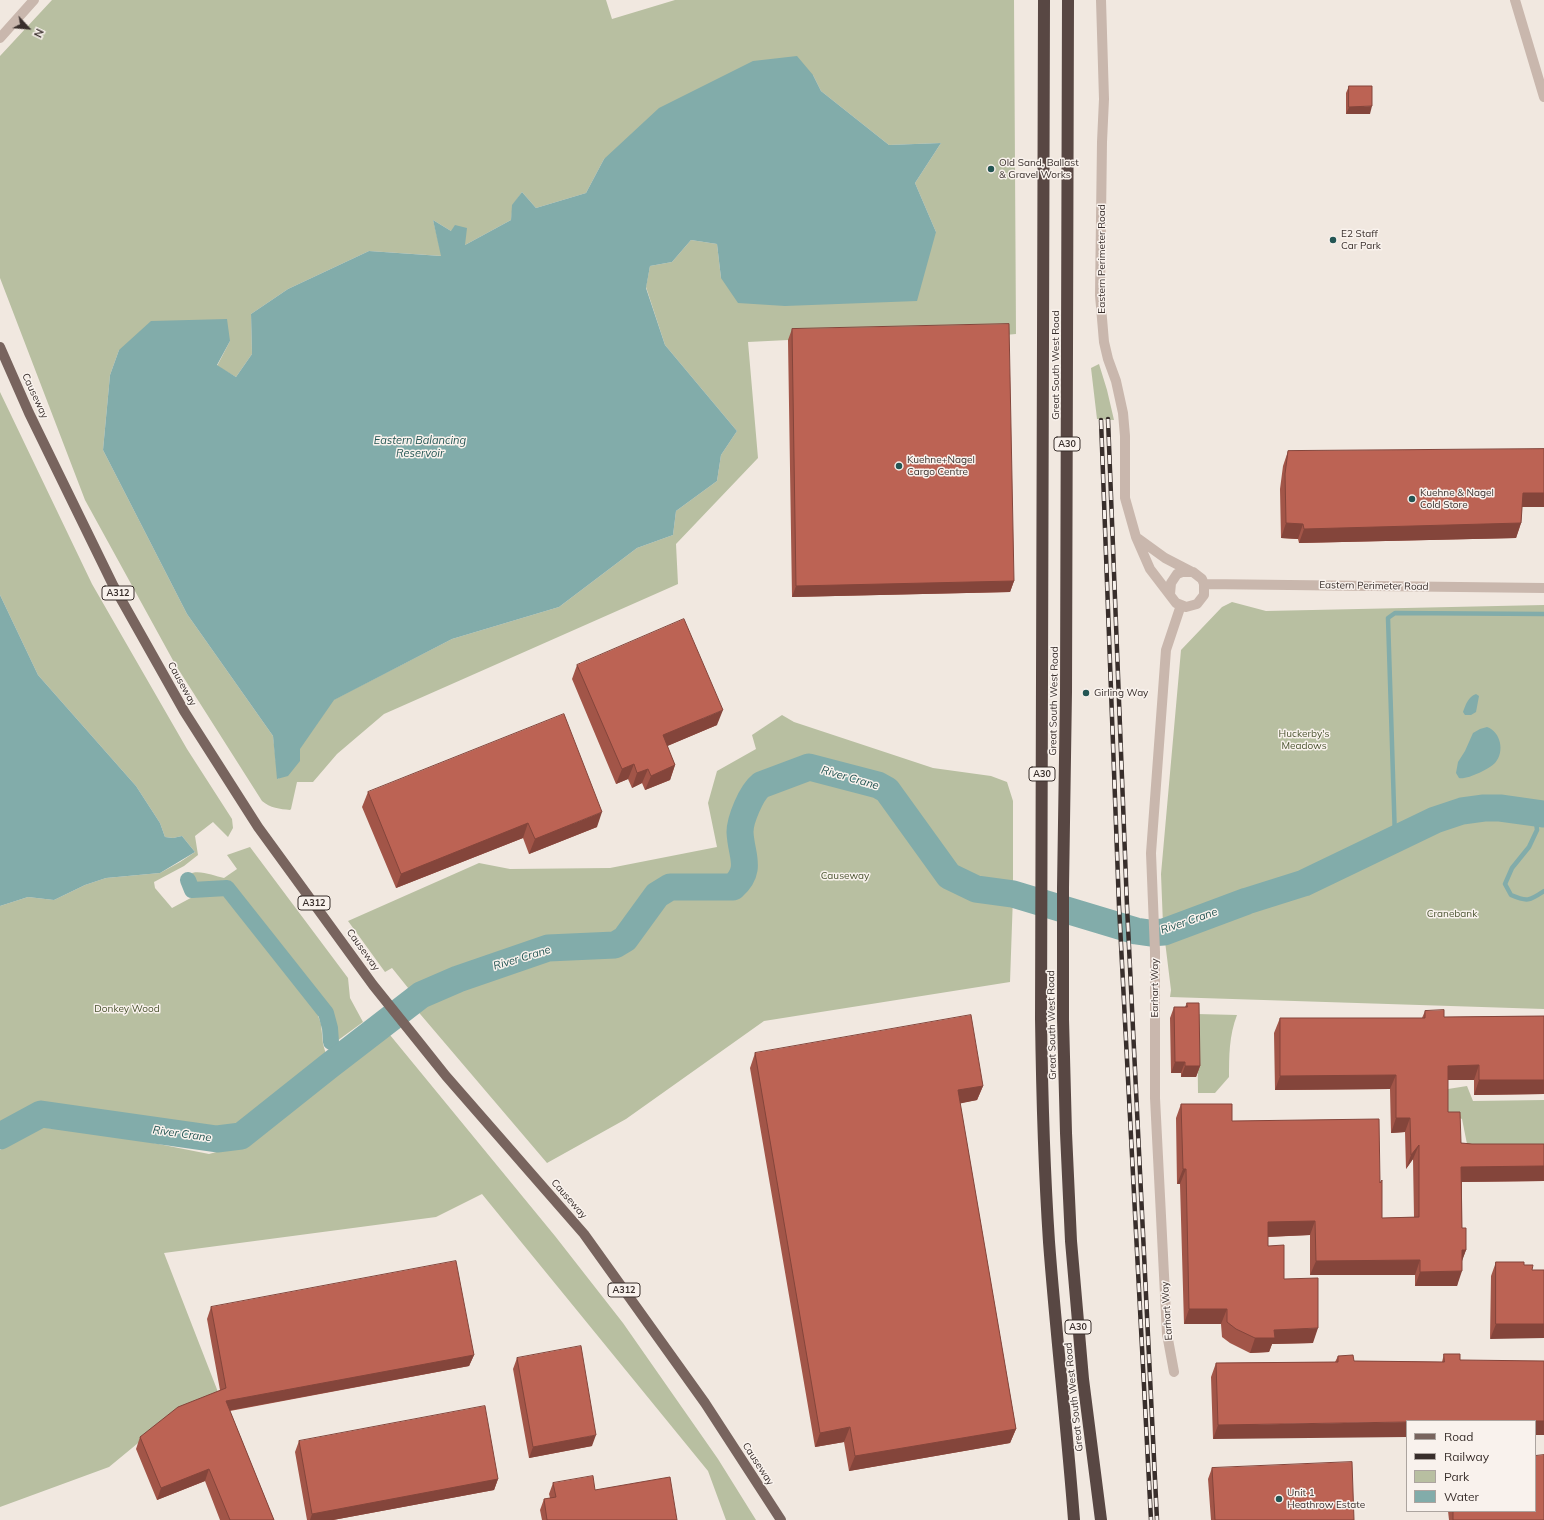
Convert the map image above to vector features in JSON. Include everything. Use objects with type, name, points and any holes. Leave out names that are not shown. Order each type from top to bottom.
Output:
[{"type":"highway","name":"Great South West Road","points":[[1044,0],[1043,932],[1041,1018],[1045,1179],[1074,1520]]},
{"type":"highway","name":"Great South West Road","points":[[1068,0],[1066,692],[1062,888],[1065,1125],[1071,1241],[1083,1379],[1101,1520]]},
{"type":"main road","name":"Causeway","points":[[0,347],[29,413],[113,585],[184,711],[258,827],[369,979],[446,1076],[584,1234],[705,1404],[781,1520]]},
{"type":"street","points":[[0,38],[34,0]]},
{"type":"street","name":"Eastern Perimeter Road","points":[[1101,0],[1104,98],[1100,295],[1104,342],[1116,382],[1123,413],[1125,498],[1136,537],[1150,568],[1170,594]]},
{"type":"street","points":[[1515,0],[1544,97]]},
{"type":"street","points":[[1136,537],[1165,558],[1193,572],[1202,579],[1204,584],[1204,595],[1201,600],[1192,606],[1181,605],[1173,599],[1170,594],[1171,583],[1177,574],[1182,572],[1193,572]]},
{"type":"street","name":"Eastern Perimeter Road","points":[[1204,584],[1544,588]]},
{"type":"street","name":"Earhart Way","points":[[1174,1372],[1167,1334],[1155,1098],[1155,952],[1152,910],[1151,853],[1166,650],[1181,605]]},
{"type":"green space","points":[[52,0],[606,0],[612,19],[675,0],[1014,0],[1016,334],[748,342],[758,458],[676,544],[678,584],[384,714],[337,754],[313,782],[297,782],[290,810],[275,808],[262,801],[175,664],[85,500],[0,278],[0,56]],"holes":[[[813,75],[821,91],[889,145],[941,143],[915,183],[936,232],[721,278],[717,244],[691,240],[672,262],[650,266],[646,287],[665,345],[737,431],[721,455],[717,481],[676,511],[673,535],[637,548],[559,607],[452,639],[333,700],[278,779],[273,736],[187,614],[103,450],[110,375],[119,350],[230,341],[217,366],[236,377],[252,354],[251,314],[288,289],[369,251],[442,256],[433,220],[451,231],[465,245],[511,220],[513,205],[522,192],[536,208],[586,193],[604,159]]]},
{"type":"green space","points":[[1099,364],[1114,420],[1097,419],[1091,368]]},
{"type":"green space","name":"Donkey Wood","points":[[0,392],[92,584],[187,749],[232,819],[233,828],[228,837],[213,822],[195,836],[198,855],[184,866],[154,882],[155,888],[172,908],[200,893],[226,892],[314,1004],[321,1024],[323,1044],[328,1061],[248,1123],[234,1129],[175,1128],[67,1112],[39,1112],[0,1124],[0,906],[28,897],[54,900],[85,885],[106,878],[160,873],[195,852],[182,836],[173,838],[165,837],[160,823],[136,786],[38,675],[0,595]]},
{"type":"green space","name":"Huckerby's Meadows","points":[[1232,602],[1266,611],[1544,605],[1544,1009],[1170,997],[1171,990],[1163,925],[1161,874],[1181,650],[1222,607]]},
{"type":"green space","name":"Causeway","points":[[782,715],[794,722],[933,768],[991,776],[1007,782],[1013,801],[1013,896],[1010,982],[764,1021],[626,1119],[547,1163],[415,1008],[421,1004],[392,968],[385,972],[348,921],[479,863],[510,869],[610,868],[717,847],[708,803],[717,771],[756,749],[752,735]]},
{"type":"green space","points":[[250,847],[348,978],[350,998],[363,1022],[337,1041],[331,1011],[229,886],[194,888],[189,874],[197,872],[206,873],[224,878],[237,869],[227,855]]},
{"type":"green space","points":[[1197,1014],[1237,1015],[1231,1038],[1229,1077],[1215,1093],[1198,1093]]},
{"type":"green space","points":[[390,1035],[555,1236],[623,1323],[718,1459],[756,1520],[726,1520],[708,1471],[482,1194],[436,1217],[164,1253],[218,1392],[183,1406],[109,1467],[0,1507],[0,1150],[37,1127],[108,1134],[209,1154],[242,1145]]},
{"type":"green space","points":[[1467,1086],[1473,1101],[1544,1100],[1544,1149],[1468,1149],[1462,1119],[1448,1113],[1448,1089]]},
{"type":"water","name":"Eastern Balancing Reservoir","points":[[797,56],[813,75],[821,91],[889,145],[941,143],[915,183],[936,232],[917,301],[785,306],[738,303],[721,278],[717,244],[691,240],[672,262],[650,266],[646,288],[665,345],[737,431],[721,455],[717,481],[676,511],[673,535],[637,548],[559,607],[452,639],[334,700],[300,749],[300,761],[288,776],[277,779],[273,736],[187,614],[103,450],[110,375],[119,350],[151,321],[227,319],[230,341],[217,365],[236,377],[252,354],[251,314],[288,289],[369,251],[441,256],[433,220],[451,231],[455,225],[467,228],[465,245],[511,220],[512,205],[522,192],[536,208],[586,193],[604,159],[659,108],[753,61]]},
{"type":"water","points":[[0,595],[38,675],[136,786],[160,823],[165,837],[173,838],[182,836],[195,852],[160,873],[106,878],[85,885],[54,900],[28,897],[0,906]]},
{"type":"water","points":[[1476,694],[1479,696],[1476,712],[1471,715],[1465,715],[1463,712],[1466,704],[1471,697]]},
{"type":"water","points":[[1487,727],[1496,733],[1500,743],[1501,748],[1498,758],[1495,763],[1483,771],[1472,776],[1459,778],[1456,773],[1458,762],[1473,733]]},
{"type":"building","points":[[1349,86],[1372,86],[1372,106],[1349,107]]},
{"type":"building","name":"Kuehne+Nagel Cargo Centre","points":[[1009,324],[1014,581],[796,586],[792,329]]},
{"type":"building","name":"Kuehne & Nagel Cold Store","points":[[1544,449],[1544,493],[1523,493],[1521,523],[1304,529],[1303,524],[1286,523],[1285,474],[1288,451]]},
{"type":"building","points":[[684,619],[723,710],[663,735],[675,765],[651,776],[648,769],[637,773],[634,764],[622,769],[577,665]]},
{"type":"building","points":[[564,714],[602,812],[535,839],[528,823],[401,874],[368,792]]},
{"type":"building","points":[[1187,1003],[1199,1003],[1200,1066],[1185,1066],[1185,1062],[1175,1062],[1174,1007],[1187,1007]]},
{"type":"building","points":[[1444,1010],[1444,1017],[1544,1016],[1544,1080],[1479,1080],[1479,1065],[1448,1066],[1448,1112],[1460,1112],[1461,1143],[1544,1144],[1544,1166],[1461,1167],[1462,1228],[1466,1228],[1466,1250],[1462,1250],[1462,1271],[1420,1272],[1420,1260],[1316,1261],[1315,1221],[1268,1222],[1268,1246],[1284,1245],[1284,1279],[1318,1278],[1318,1328],[1274,1330],[1275,1338],[1255,1338],[1236,1329],[1227,1322],[1227,1309],[1189,1309],[1186,1169],[1183,1169],[1181,1104],[1232,1104],[1232,1121],[1379,1119],[1382,1218],[1419,1217],[1419,1145],[1411,1155],[1410,1118],[1396,1118],[1396,1075],[1280,1076],[1280,1018],[1425,1018],[1425,1011]]},
{"type":"building","points":[[971,1015],[983,1086],[958,1090],[1016,1429],[855,1456],[850,1427],[820,1433],[755,1053]]},
{"type":"building","points":[[456,1261],[474,1355],[226,1401],[274,1520],[230,1520],[209,1469],[161,1488],[140,1437],[178,1407],[226,1388],[211,1307]]},
{"type":"building","points":[[1496,1262],[1524,1262],[1524,1265],[1533,1265],[1532,1270],[1544,1270],[1544,1324],[1496,1324]]},
{"type":"building","points":[[581,1346],[596,1435],[533,1447],[517,1358]]},
{"type":"building","points":[[1444,1354],[1460,1354],[1460,1360],[1544,1361],[1544,1421],[1406,1420],[1406,1422],[1218,1425],[1216,1363],[1338,1362],[1338,1356],[1353,1355],[1354,1361],[1444,1362]]},
{"type":"building","points":[[485,1406],[498,1479],[312,1514],[299,1441]]},
{"type":"building","points":[[1544,1455],[1544,1520],[1453,1520],[1453,1512],[1536,1512],[1536,1456]]},
{"type":"building","name":"Unit 1 Heathrow Estate","points":[[1352,1462],[1354,1520],[1215,1520],[1212,1468]]},
{"type":"building","points":[[593,1476],[595,1490],[670,1477],[677,1520],[547,1520],[544,1499],[556,1497],[553,1483]]},
{"type":"waterway","points":[[1395,839],[1388,618],[1395,613],[1544,614]]},
{"type":"waterway","name":"River Crane","points":[[0,1136],[41,1114],[217,1139],[241,1136],[421,995],[458,979],[548,948],[615,945],[625,939],[657,895],[670,887],[733,887],[743,874],[744,868],[740,827],[747,807],[757,789],[761,785],[809,767],[878,785],[887,790],[949,876],[976,889],[1013,894],[1136,931],[1150,933],[1164,932],[1247,901],[1304,883],[1435,820],[1462,811],[1484,808],[1500,808],[1544,814]]},
{"type":"waterway","name":"River Crane","points":[[1535,813],[1537,830],[1529,847],[1512,868],[1505,884],[1511,895],[1521,899],[1531,899],[1544,891]]},
{"type":"waterway","points":[[188,880],[192,890],[227,888],[326,1013],[330,1028],[331,1042]]},
{"type":"waterway","name":"River Crane","points":[[329,1066],[332,1058]]},
{"type":"railway","points":[[1108,419],[1127,906],[1157,1520]]},
{"type":"railway","points":[[1101,420],[1119,906],[1151,1520]]},
{"type":"place","name":"Old Sand, Ballast & Gravel Works","points":[[991,169]]},
{"type":"place","name":"E2 Staff Car Park","points":[[1333,240]]},
{"type":"place","name":"Kuehne+Nagel Cargo Centre","points":[[899,466]]},
{"type":"place","name":"Kuehne & Nagel Cold Store","points":[[1412,499]]},
{"type":"place","name":"Girling Way","points":[[1086,693]]},
{"type":"place","name":"Unit 1 Heathrow Estate","points":[[1279,1499]]},
{"type":"park label","name":"Cranebank","points":[[1452,914]]}]
